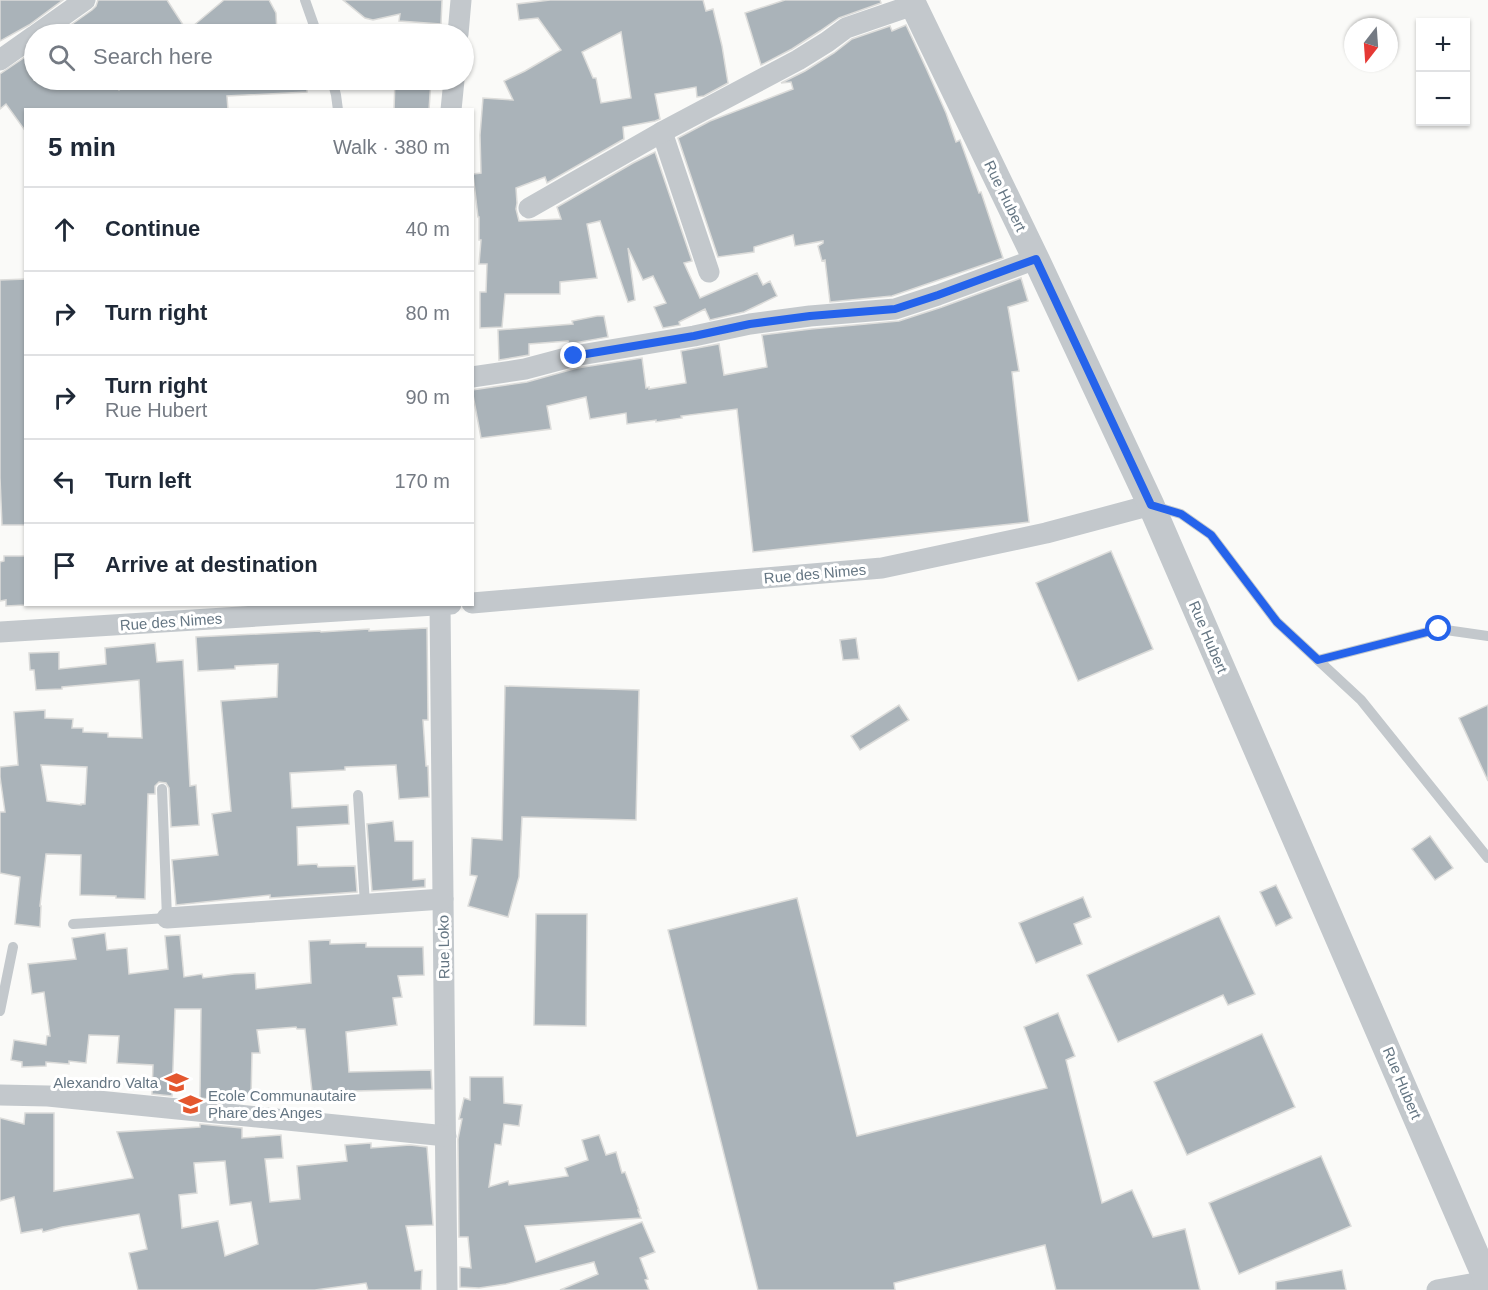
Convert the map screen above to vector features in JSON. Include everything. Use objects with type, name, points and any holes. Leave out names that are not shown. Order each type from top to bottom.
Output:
[{"type":"street","points":[[51,24],[85,0]]},
{"type":"street","points":[[459,24],[461,0]]},
{"type":"street","points":[[529,208],[662,132],[798,60],[846,28],[912,3]]},
{"type":"street","name":"Rue Hubert","points":[[912,3],[1036,259],[1151,505],[1488,1282]]},
{"type":"street","points":[[0,60],[24,43]]},
{"type":"street","points":[[451,108],[453,90]]},
{"type":"street","points":[[662,132],[709,272]]},
{"type":"street","points":[[474,377],[525,369],[574,356],[750,324],[895,309],[1036,259]]},
{"type":"street","name":"Rue des Nimes","points":[[474,603],[882,568],[1046,533],[1151,505]]},
{"type":"street","name":"Rue des Nimes","points":[[0,633],[428,606]]},
{"type":"street","name":"Rue Loko","points":[[444,606],[443,899],[447,1290]]},
{"type":"street","points":[[167,918],[443,899]]},
{"type":"street","points":[[0,1095],[59,1097],[446,1136]]},
{"type":"street","points":[[1437,1290],[1488,1282]]},
{"type":"lane","points":[[305,0],[313,24]]},
{"type":"lane","points":[[335,90],[338,108]]},
{"type":"lane","points":[[1151,505],[1181,514],[1211,535],[1277,622],[1361,700],[1488,858]]},
{"type":"lane","points":[[1318,660],[1439,629],[1488,636]]},
{"type":"lane","points":[[74,924],[167,918],[162,789]]},
{"type":"lane","points":[[358,795],[365,904]]},
{"type":"lane","points":[[0,1011],[12,946]]},
{"type":"building","points":[[0,0],[63,0],[30,24],[24,24],[24,28],[0,41]]},
{"type":"building","points":[[98,0],[167,0],[182,24],[72,24],[96,6]]},
{"type":"building","points":[[224,0],[269,0],[276,13],[277,24],[195,24]]},
{"type":"building","points":[[343,0],[442,0],[441,24],[399,21],[400,14],[373,20],[365,18]]},
{"type":"building","points":[[550,0],[703,0],[706,11],[713,9],[728,83],[704,96],[697,97],[696,87],[655,94],[660,119],[623,127],[624,139],[547,183],[545,177],[516,188],[516,209],[519,221],[561,219],[557,207],[655,152],[692,261],[684,263],[700,298],[757,273],[763,285],[770,281],[777,296],[744,312],[710,320],[705,309],[679,322],[680,325],[663,328],[654,307],[666,303],[653,276],[643,280],[628,248],[635,300],[628,302],[600,221],[587,224],[597,278],[560,282],[560,294],[505,294],[502,327],[480,328],[480,292],[486,292],[487,264],[479,264],[481,240],[479,240],[474,174],[481,173],[480,135],[483,98],[513,100],[504,81],[561,50],[538,18],[519,20],[517,4]],"holes":[[[621,32],[631,98],[601,103],[596,78],[593,78],[582,52]]]},
{"type":"building","points":[[785,0],[880,0],[881,3],[839,18],[792,49],[761,65],[745,13]]},
{"type":"building","points":[[906,25],[946,113],[956,142],[960,140],[979,193],[981,192],[1003,258],[892,296],[830,302],[825,260],[822,261],[818,246],[823,241],[795,246],[793,235],[754,247],[754,252],[718,257],[678,138],[710,121],[793,89],[791,82],[781,83],[805,71],[852,39],[890,26],[892,31]]},
{"type":"building","points":[[24,58],[24,90],[307,90],[307,92],[227,96],[228,108],[24,108],[24,129],[6,104],[0,109],[0,74]]},
{"type":"building","points":[[395,90],[430,90],[429,108],[394,108]]},
{"type":"building","points":[[1021,278],[1028,301],[1008,307],[1019,371],[1012,372],[1029,522],[753,552],[737,409],[681,416],[682,418],[656,422],[656,420],[627,424],[626,413],[590,419],[586,397],[547,406],[551,429],[481,438],[474,390],[527,382],[577,368],[642,358],[646,388],[686,383],[681,351],[719,344],[724,375],[767,367],[762,335],[899,321]]},
{"type":"building","points":[[24,279],[24,525],[2,525],[0,280]]},
{"type":"building","points":[[604,316],[608,337],[569,344],[568,341],[529,344],[529,355],[499,360],[498,330],[573,324],[572,321]]},
{"type":"building","points":[[1111,551],[1153,649],[1078,681],[1036,583]]},
{"type":"building","points":[[4,556],[24,556],[24,605],[6,606],[6,600],[0,601],[0,562],[4,561]]},
{"type":"building","points":[[427,628],[428,720],[423,720],[429,797],[399,799],[396,765],[345,767],[345,770],[290,773],[292,808],[348,805],[349,824],[297,827],[298,865],[355,866],[357,892],[270,898],[270,895],[176,905],[172,860],[218,855],[212,814],[231,811],[221,701],[277,697],[278,664],[198,671],[196,637]]},
{"type":"building","points":[[856,638],[859,659],[843,660],[840,640]]},
{"type":"building","points":[[155,643],[157,662],[183,660],[190,786],[196,785],[199,825],[171,827],[169,788],[166,783],[159,782],[155,786],[155,794],[148,794],[145,899],[80,895],[81,855],[46,854],[40,927],[15,924],[20,877],[0,873],[0,812],[5,812],[0,767],[18,765],[14,712],[45,710],[45,718],[73,719],[72,728],[83,728],[83,732],[108,733],[108,737],[142,738],[139,680],[36,690],[34,670],[30,670],[29,653],[59,652],[59,669],[106,664],[105,648]],"holes":[[[41,765],[87,767],[85,804],[47,801]]]},
{"type":"building","points":[[505,686],[639,690],[636,820],[522,817],[519,877],[508,917],[468,906],[477,876],[470,875],[472,838],[502,840]]},
{"type":"building","points":[[899,705],[909,720],[860,750],[851,736]]},
{"type":"building","points":[[1488,705],[1488,781],[1459,718]]},
{"type":"building","points":[[393,821],[395,841],[413,841],[413,880],[425,879],[425,887],[372,891],[367,824]]},
{"type":"building","points":[[1430,836],[1453,868],[1435,880],[1412,849]]},
{"type":"building","points":[[1276,885],[1292,918],[1276,926],[1260,892]]},
{"type":"building","points":[[1083,897],[1091,917],[1074,924],[1082,944],[1036,963],[1019,923]]},
{"type":"building","points":[[797,898],[857,1136],[1047,1088],[1024,1027],[1058,1013],[1075,1056],[1066,1060],[1102,1203],[1132,1190],[1153,1237],[1185,1229],[1200,1290],[1056,1290],[1045,1245],[894,1283],[895,1290],[758,1290],[668,930]]},
{"type":"building","points":[[536,914],[587,914],[586,1026],[534,1025]]},
{"type":"building","points":[[1219,916],[1255,994],[1228,1005],[1223,995],[1118,1042],[1087,975]]},
{"type":"building","points":[[105,933],[107,950],[127,948],[129,974],[168,969],[165,936],[180,935],[184,977],[202,974],[203,978],[255,973],[256,989],[311,983],[309,941],[330,940],[330,944],[366,943],[366,947],[423,947],[424,975],[398,976],[402,997],[393,998],[397,1025],[346,1032],[349,1072],[431,1070],[432,1089],[356,1091],[357,1100],[329,1102],[329,1098],[313,1100],[305,1029],[296,1027],[257,1030],[260,1053],[252,1053],[251,1099],[242,1099],[242,1103],[200,1098],[201,1009],[175,1009],[172,1096],[152,1094],[153,1065],[117,1063],[119,1036],[89,1035],[86,1063],[46,1062],[46,1066],[22,1067],[22,1062],[11,1060],[14,1040],[46,1045],[47,1036],[50,1036],[44,992],[32,994],[28,964],[76,959],[72,938]]},
{"type":"building","points":[[1262,1034],[1295,1107],[1187,1155],[1154,1082]]},
{"type":"building","points":[[470,1077],[503,1077],[504,1103],[522,1105],[519,1126],[504,1124],[501,1145],[495,1144],[489,1187],[508,1181],[509,1185],[568,1176],[565,1168],[588,1160],[582,1140],[599,1135],[606,1155],[616,1152],[622,1173],[625,1172],[639,1210],[641,1218],[525,1226],[536,1262],[642,1222],[655,1252],[640,1258],[648,1279],[645,1280],[649,1290],[560,1290],[598,1274],[594,1262],[506,1284],[479,1288],[460,1287],[460,1267],[471,1268],[468,1237],[459,1237],[458,1139],[462,1119],[459,1119],[464,1098],[470,1100]]},
{"type":"building","points":[[25,1113],[54,1113],[54,1191],[133,1178],[117,1132],[200,1127],[200,1124],[242,1128],[242,1138],[281,1135],[283,1158],[265,1159],[270,1202],[300,1199],[297,1166],[347,1161],[345,1145],[371,1143],[371,1148],[410,1145],[427,1147],[433,1225],[406,1226],[415,1271],[422,1270],[421,1290],[368,1290],[366,1283],[315,1290],[138,1290],[129,1253],[147,1249],[139,1214],[43,1232],[42,1229],[21,1233],[14,1197],[0,1201],[0,1118],[24,1124]],"holes":[[[225,1161],[230,1205],[251,1202],[258,1244],[225,1256],[218,1221],[182,1228],[179,1195],[197,1193],[194,1163]]]},
{"type":"building","points":[[1321,1156],[1351,1226],[1239,1274],[1209,1203]]},
{"type":"building","points":[[1342,1270],[1346,1290],[1276,1290],[1276,1282]]},
{"type":"place","name":"Alexandro Valta","points":[[176,1083]]},
{"type":"place","name":"Ecole Communautaire Phare des Anges","points":[[190,1105]]},
{"type":"route","points":[[574,356],[750,324],[895,309],[1036,259],[1151,505],[1181,514],[1211,535],[1277,622],[1318,660],[1439,629]]}]
